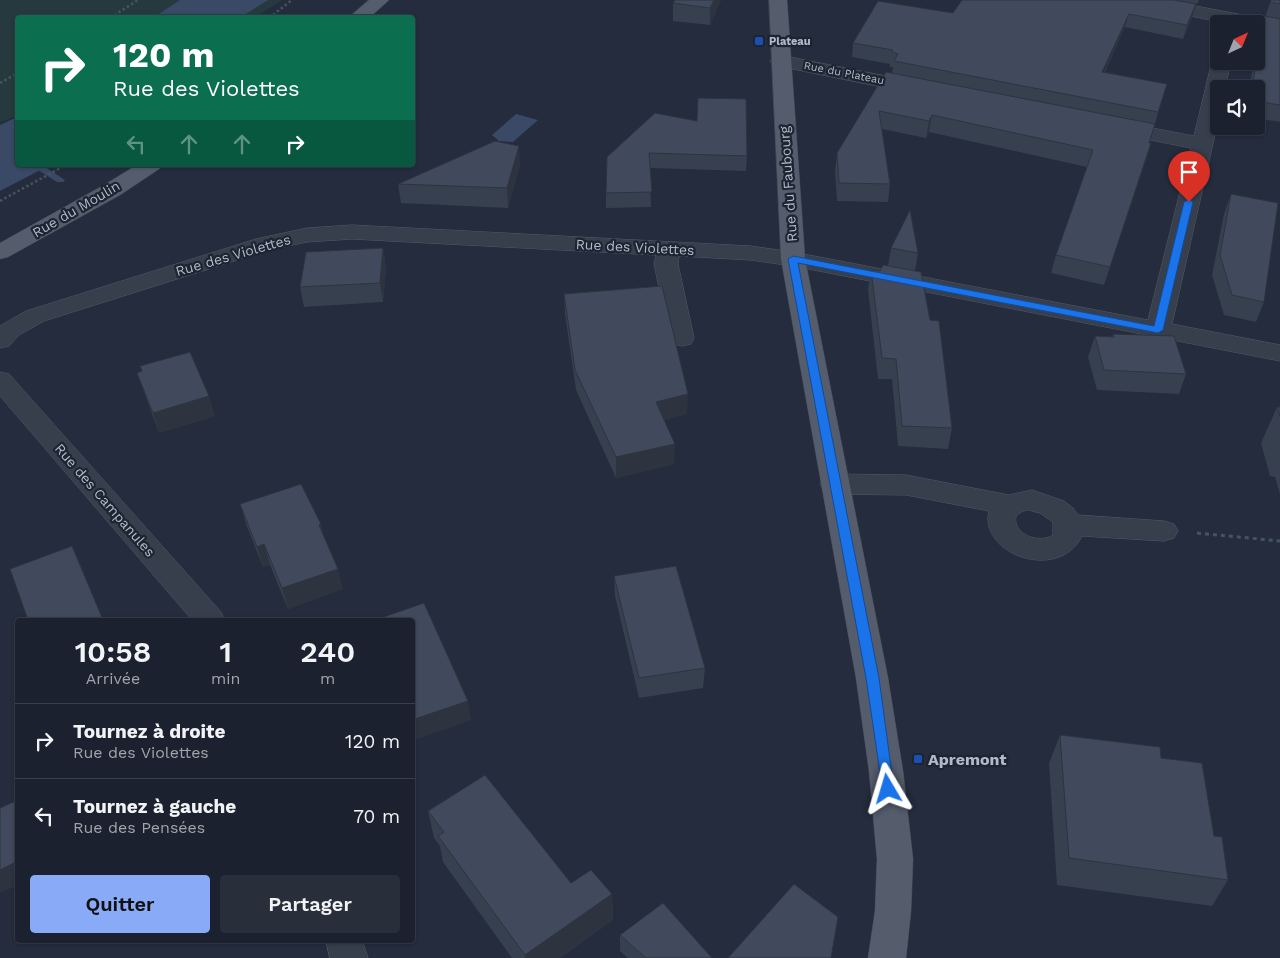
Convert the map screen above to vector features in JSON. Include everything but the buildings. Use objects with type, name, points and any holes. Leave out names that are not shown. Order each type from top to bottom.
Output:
[{"type":"main road","points":[[361,15],[380,0]]},
{"type":"main road","name":"Rue du Faubourg","points":[[778,0],[780,61],[793,259],[872,678],[886,771],[895,859],[893,911],[887,958]]},
{"type":"main road","name":"Rue du Moulin","points":[[0,252],[112,190],[149,167]]},
{"type":"street","points":[[1137,0],[1210,16]]},
{"type":"street","points":[[1234,15],[1239,0]]},
{"type":"street","points":[[1265,26],[1280,28]]},
{"type":"street","name":"Rue du Plateau","points":[[780,61],[932,91]]},
{"type":"street","points":[[1158,330],[1220,70]]},
{"type":"street","points":[[1096,123],[1202,144]]},
{"type":"street","name":"Rue des Violettes","points":[[0,340],[10,330],[35,316],[264,244],[307,235],[352,232],[750,253],[793,259],[1280,353]]},
{"type":"street","points":[[669,249],[666,264],[682,338]]},
{"type":"street","name":"Rue des Campanules","points":[[0,380],[208,618]]},
{"type":"street","points":[[834,484],[906,485],[1010,505]]},
{"type":"street","points":[[1028,500],[1044,503],[1066,517],[1070,534],[1066,541],[1049,550],[1025,547],[1006,534],[1001,526],[1000,518],[1003,510],[1010,505],[1028,500]]},
{"type":"street","points":[[1069,525],[1164,530]]},
{"type":"street","points":[[345,943],[349,958]]},
{"type":"path","points":[[115,15],[138,0]]},
{"type":"path","points":[[273,15],[292,0]]},
{"type":"path","points":[[0,83],[15,76]]},
{"type":"path","points":[[0,201],[61,167]]},
{"type":"path","points":[[1164,530],[1280,541]]},
{"type":"green space","points":[[0,0],[282,0],[259,15],[15,15],[15,117],[0,122]]},
{"type":"water","points":[[180,0],[268,0],[244,15],[157,15]]},
{"type":"water","points":[[516,114],[538,120],[513,142],[499,141],[492,135]]},
{"type":"water","points":[[15,118],[15,167],[46,167],[0,191],[0,125]]},
{"type":"waterway","points":[[38,167],[60,180]]},
{"type":"place","name":"Plateau","points":[[759,41]]},
{"type":"place","name":"Apremont","points":[[918,759]]},
{"type":"route","points":[[888,789],[872,678],[793,259],[1158,330],[1189,202]]}]
